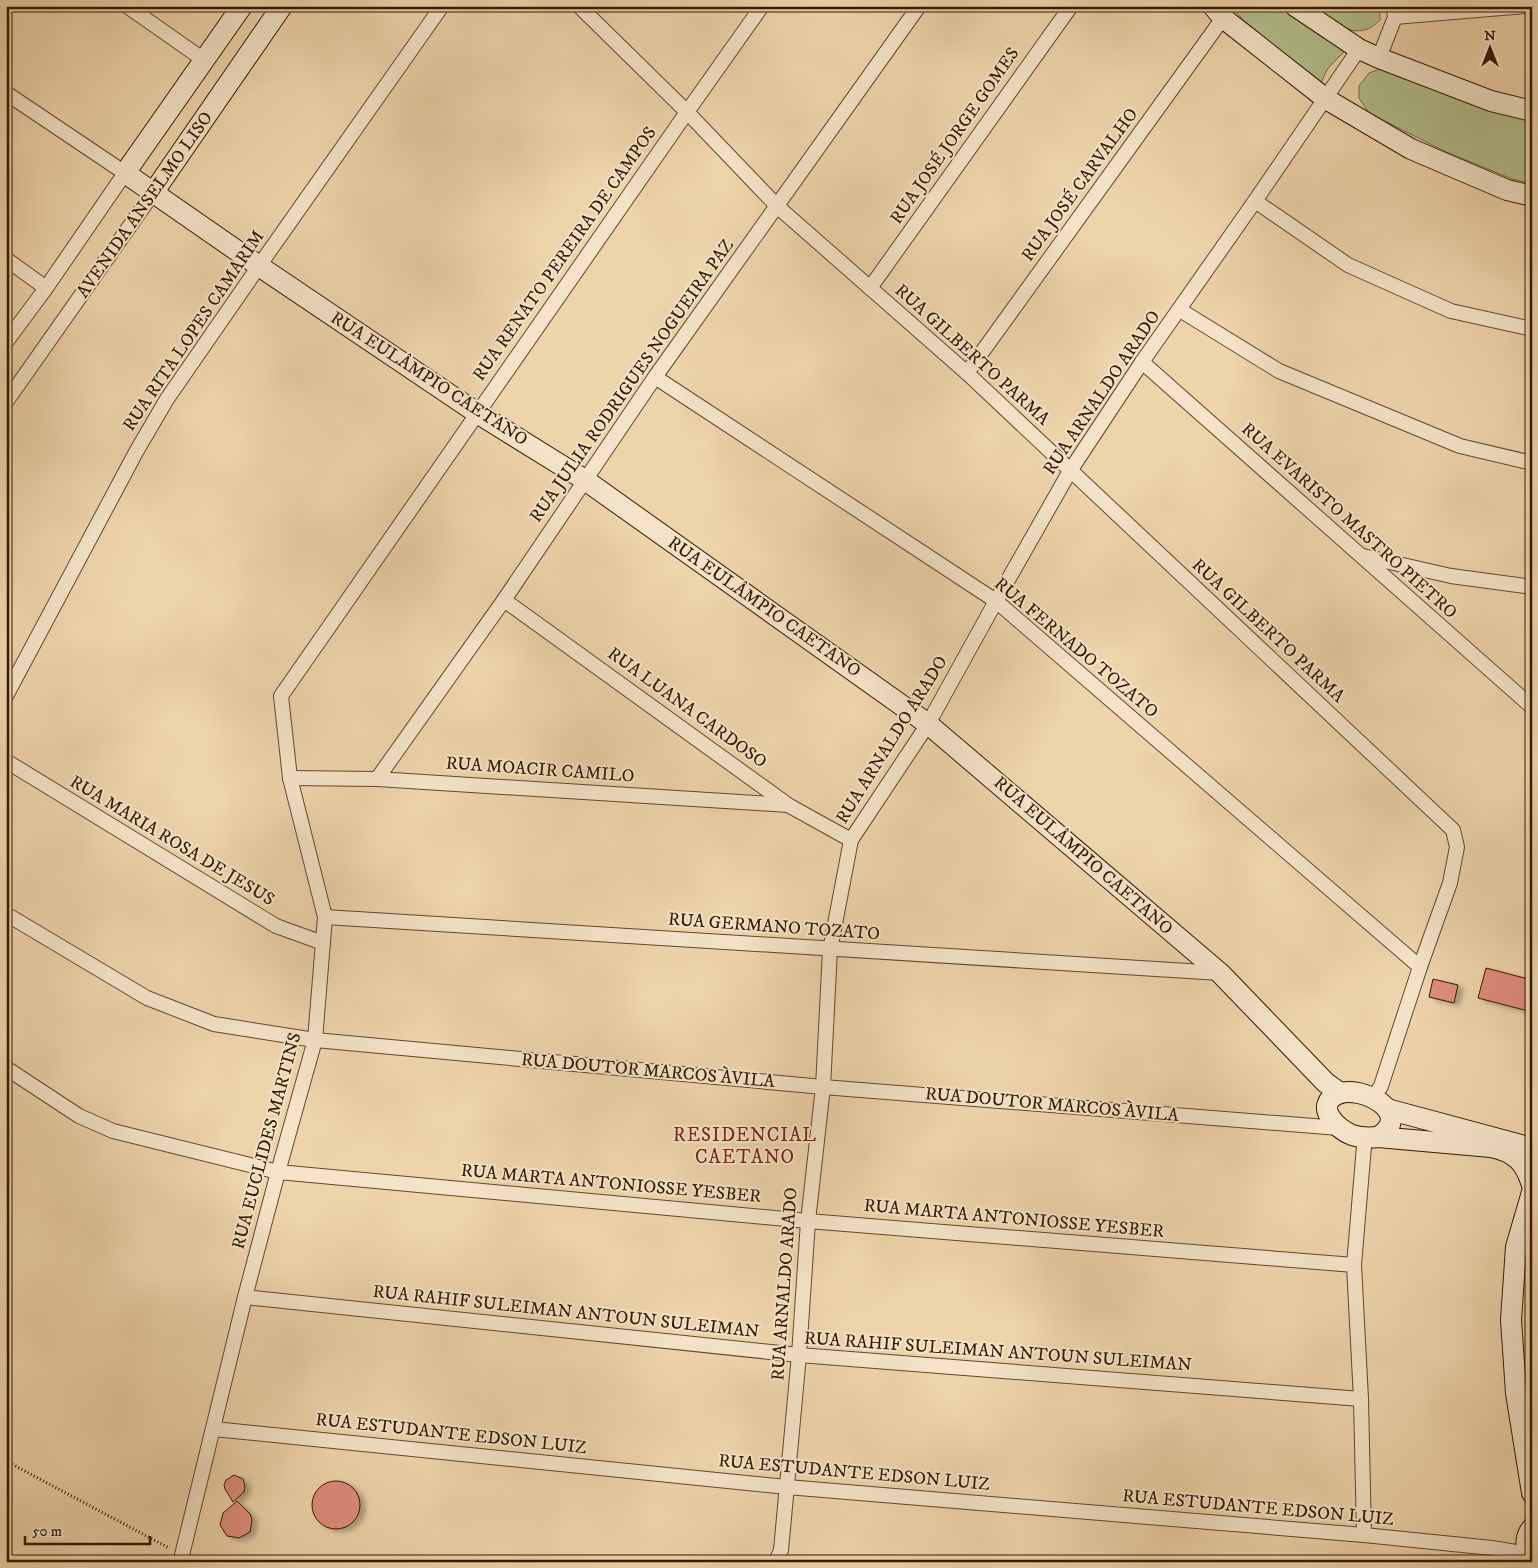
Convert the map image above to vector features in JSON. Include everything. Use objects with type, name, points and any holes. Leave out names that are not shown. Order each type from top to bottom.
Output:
[{"type":"street","points":[[127,6],[204,60]]},
{"type":"street","name":"AVENIDA ANSELMO LISO","points":[[6,342],[46,288],[242,6]]},
{"type":"street","name":"AVENIDA ANSELMO LISO","points":[[6,402],[282,6]]},
{"type":"street","name":"RUA RITA LOPES CAMARIM","points":[[6,696],[136,452],[167,400],[442,6]]},
{"type":"street","name":"RUA RENATO PEREIRA DE CAMPOS","points":[[281,696],[686,112],[762,6]]},
{"type":"street","name":"RUA JULIA RODRIGUES NOGUEIRA PAZ","points":[[377,779],[504,600],[655,377],[778,207],[919,6]]},
{"type":"street","name":"RUA JOSÉ JORGE GOMES","points":[[870,288],[1071,6]]},
{"type":"street","points":[[1295,6],[1359,49],[1379,58],[1491,101],[1532,111]]},
{"type":"street","points":[[1379,58],[1394,12],[1526,6]]},
{"type":"street","name":"RUA GILBERTO PARMA","points":[[588,9],[778,207],[967,373],[1452,830],[1457,847],[1450,882],[1420,967]]},
{"type":"street","points":[[1218,12],[1326,98],[1410,149],[1508,190],[1532,196]]},
{"type":"street","name":"RUA JOSÉ CARVALHO","points":[[967,373],[1218,12]]},
{"type":"street","name":"RUA ARNALDO ARADO","points":[[776,1562],[781,1550],[799,1355],[808,1221],[823,1087],[830,950],[851,840],[928,724],[1070,471],[1142,362],[1180,310],[1359,49]]},
{"type":"street","points":[[6,93],[125,173]]},
{"type":"street","name":"RUA EULÂMPIO CAETANO","points":[[125,173],[477,413],[585,480],[928,724],[1220,973],[1333,1091]]},
{"type":"street","points":[[1255,201],[1348,265],[1451,311],[1532,329]]},
{"type":"street","points":[[6,259],[46,288]]},
{"type":"street","points":[[1180,310],[1279,371],[1460,446],[1532,463]]},
{"type":"street","name":"RUA EVARISTO MASTRO PIETRO","points":[[1142,362],[1532,708]]},
{"type":"street","name":"RUA FERNADO TOZATO","points":[[655,377],[996,601],[1420,967]]},
{"type":"street","points":[[1362,556],[1451,576],[1532,587]]},
{"type":"street","name":"RUA LUANA CARDOSO","points":[[504,600],[788,805],[851,840]]},
{"type":"street","name":"RUA EUCLIDES MARTINS","points":[[183,1558],[245,1297],[315,1040],[325,917],[290,778],[281,696]]},
{"type":"street","name":"RUA MARIA ROSA DE JESUS","points":[[6,761],[276,926],[323,944]]},
{"type":"street","name":"RUA MOACIR CAMILO","points":[[290,778],[377,779],[788,805]]},
{"type":"street","name":"RUA DOUTOR MARCOS ÀVILA","points":[[6,914],[147,998],[214,1024],[315,1040],[823,1087],[1330,1124]]},
{"type":"street","name":"RUA GERMANO TOZATO","points":[[325,917],[1220,973]]},
{"type":"street","points":[[1368,1139],[1388,1130],[1391,1125],[1391,1118],[1380,1099],[1420,967]]},
{"type":"street","name":"RUA MARTA ANTONIOSSE YESBER","points":[[6,1068],[79,1116],[113,1131],[278,1172],[808,1221],[1354,1265]]},
{"type":"street","points":[[1532,1148],[1354,1092],[1333,1091],[1327,1107],[1330,1124],[1351,1135],[1368,1139],[1491,1147],[1505,1150],[1520,1160],[1528,1173],[1532,1186]]},
{"type":"street","points":[[1364,1535],[1361,1399],[1354,1265],[1368,1139]]},
{"type":"street","points":[[1532,1192],[1516,1247],[1511,1320],[1516,1393],[1532,1492]]},
{"type":"street","name":"RUA RAHIF SULEIMAN ANTOUN SULEIMAN","points":[[245,1297],[799,1355],[1361,1399]]},
{"type":"street","name":"RUA ESTUDANTE EDSON LUIZ","points":[[214,1429],[787,1487],[1364,1535],[1492,1548],[1529,1544]]},
{"type":"path","points":[[6,1461],[183,1558]]},
{"type":"green space","points":[[1231,6],[1282,6],[1347,49],[1328,68],[1321,83],[1244,21]]},
{"type":"green space","points":[[1314,6],[1379,6],[1380,20],[1372,27],[1360,31],[1352,30],[1338,25]]},
{"type":"green space","points":[[1383,68],[1532,120],[1532,184],[1512,179],[1444,151],[1369,113],[1359,98],[1359,86],[1369,73]]},
{"type":"green space","points":[[1532,1276],[1532,1431],[1529,1334]]},
{"type":"building","points":[[1486,968],[1532,980],[1532,1012],[1478,998]]},
{"type":"building","points":[[1433,979],[1458,985],[1454,1003],[1429,997]]},
{"type":"building","points":[[234,1475],[243,1479],[245,1487],[244,1492],[233,1502],[224,1485],[226,1480]]},
{"type":"building","points":[[331,1481],[341,1481],[353,1488],[360,1500],[360,1510],[353,1522],[341,1529],[331,1529],[323,1525],[316,1518],[312,1510],[312,1500],[316,1492],[323,1485]]},
{"type":"building","points":[[237,1501],[250,1514],[252,1520],[250,1532],[239,1538],[227,1536],[220,1525],[223,1513]]},
{"type":"district","name":"RESIDENCIAL CAETANO","points":[[745,1146]]}]
